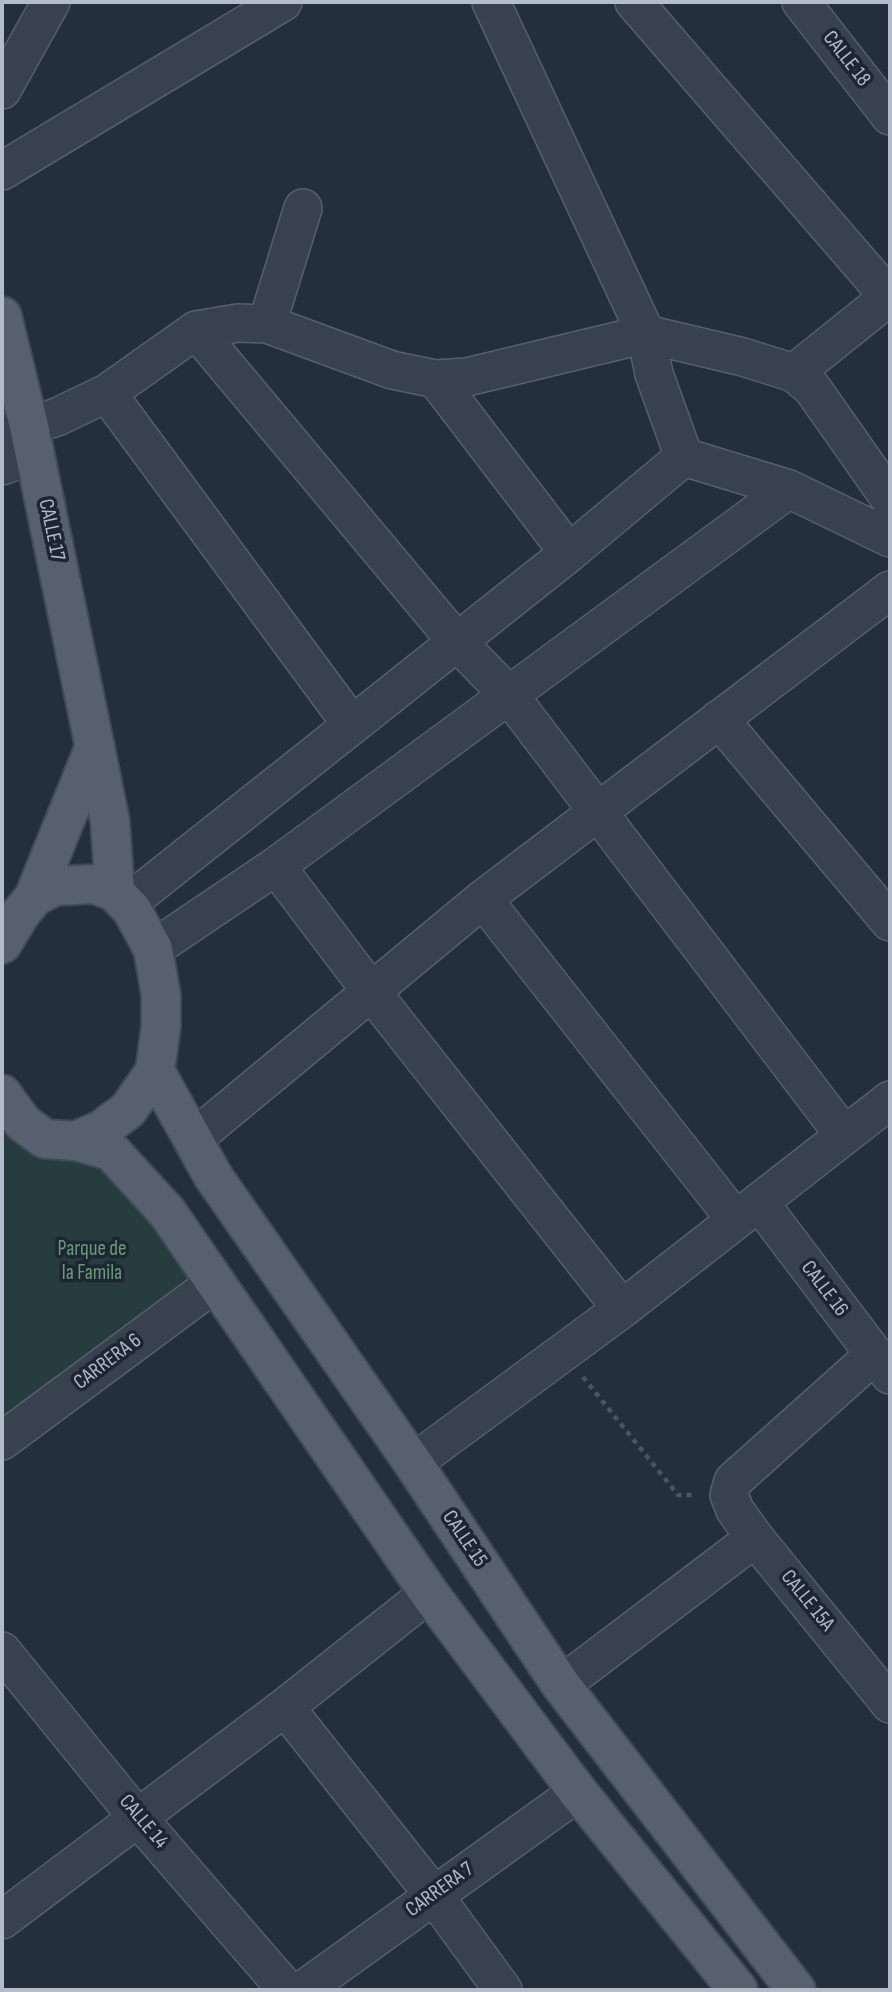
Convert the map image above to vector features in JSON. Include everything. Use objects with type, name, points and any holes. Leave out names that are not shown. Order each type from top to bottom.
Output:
[{"type":"main road","name":"CALLE 17","points":[[2,316],[17,445],[94,746],[110,821],[121,898]]},
{"type":"main road","points":[[2,944],[34,897],[94,746]]},
{"type":"main road","points":[[34,897],[55,886],[75,883],[94,884],[121,898],[153,949],[161,995],[161,1026],[155,1071],[128,1110],[101,1130],[76,1141]]},
{"type":"main road","name":"CALLE 15","points":[[155,1071],[213,1176],[413,1462],[561,1685],[796,1990]]},
{"type":"main road","points":[[4,1102],[23,1123],[45,1139],[76,1141],[111,1151],[167,1212],[429,1593],[731,1988]]},
{"type":"street","points":[[2,90],[51,2]]},
{"type":"street","points":[[2,171],[283,2]]},
{"type":"street","points":[[491,2],[646,334],[654,374],[684,457]]},
{"type":"street","points":[[634,2],[890,297],[794,373]]},
{"type":"street","name":"CALLE 18","points":[[801,2],[890,116]]},
{"type":"street","points":[[267,324],[303,208]]},
{"type":"street","points":[[17,445],[57,417],[107,393],[196,330],[238,323],[267,324],[392,370],[436,379],[467,377],[646,334],[743,357],[794,373],[813,388],[890,499]]},
{"type":"street","points":[[196,330],[457,642],[509,695],[844,1135]]},
{"type":"street","points":[[436,379],[569,553]]},
{"type":"street","points":[[107,393],[352,725]]},
{"type":"street","points":[[684,457],[789,489],[890,538]]},
{"type":"street","points":[[121,898],[352,725],[569,553],[684,457]]},
{"type":"street","points":[[153,949],[276,866],[789,489]]},
{"type":"street","points":[[192,1140],[483,899],[890,590]]},
{"type":"street","points":[[719,719],[890,922]]},
{"type":"street","points":[[276,866],[370,990],[622,1308]]},
{"type":"street","name":"CALLE 16","points":[[483,899],[882,1365]]},
{"type":"street","points":[[413,1462],[622,1308],[890,1100]]},
{"type":"street","name":"CARRERA 6","points":[[2,1441],[215,1283]]},
{"type":"street","points":[[731,1488],[882,1365]]},
{"type":"street","name":"CALLE 15A","points":[[731,1488],[735,1510],[755,1538],[890,1704]]},
{"type":"street","points":[[561,1685],[755,1538]]},
{"type":"street","points":[[2,1920],[285,1707],[429,1593]]},
{"type":"street","name":"CALLE 14","points":[[2,1651],[137,1817],[287,1990]]},
{"type":"street","points":[[285,1707],[433,1894],[503,1990]]},
{"type":"street","name":"CARRERA 7","points":[[303,1990],[578,1791]]},
{"type":"path","points":[[563,1352],[678,1495],[731,1488]]},
{"type":"green space","name":"Parque de la Famila","points":[[2,1108],[76,1141],[215,1283],[2,1441]]}]
